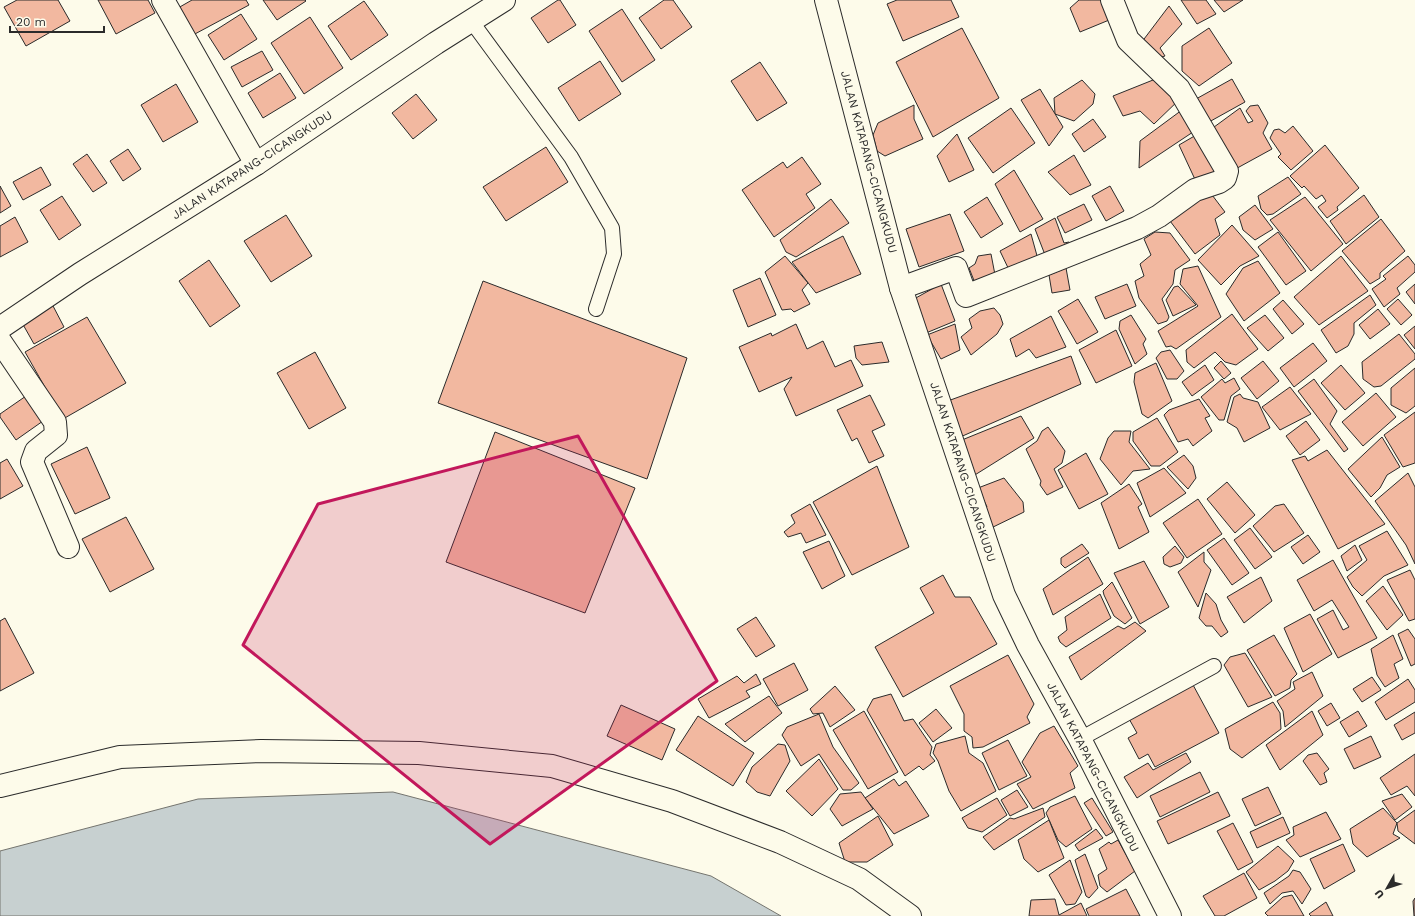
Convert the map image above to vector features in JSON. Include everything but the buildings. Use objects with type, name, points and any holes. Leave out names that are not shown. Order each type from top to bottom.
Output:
[{"type":"street","points":[[164,0],[256,164]]},
{"type":"street","name":"JALAN KATAPANG-CICANGKUDU","points":[[0,328],[80,274],[256,164],[436,43],[472,22],[504,0]]},
{"type":"street","name":"JALAN KATAPANG-CICANGKUDU","points":[[826,0],[902,288],[1004,594],[1028,645],[1080,739],[1170,916]]},
{"type":"street","points":[[902,288],[956,268],[966,296],[1137,228],[1159,216],[1196,190],[1219,182],[1225,178],[1227,171],[1179,89],[1128,40],[1112,0]]},
{"type":"street","points":[[0,340],[55,422],[56,435],[36,451],[32,462],[68,547]]},
{"type":"street","points":[[0,786],[120,757],[261,751],[419,753],[552,766],[672,801],[780,842],[859,879],[910,916]]},
{"type":"lane","points":[[472,22],[571,157],[612,228],[614,254],[596,309]]},
{"type":"lane","points":[[1080,739],[1214,666]]},
{"type":"highlighted area","points":[[578,436],[717,681],[490,844],[243,645],[318,504]]},
{"type":"shaded area","points":[[393,792],[711,876],[781,916],[0,916],[0,851],[198,799]]}]
